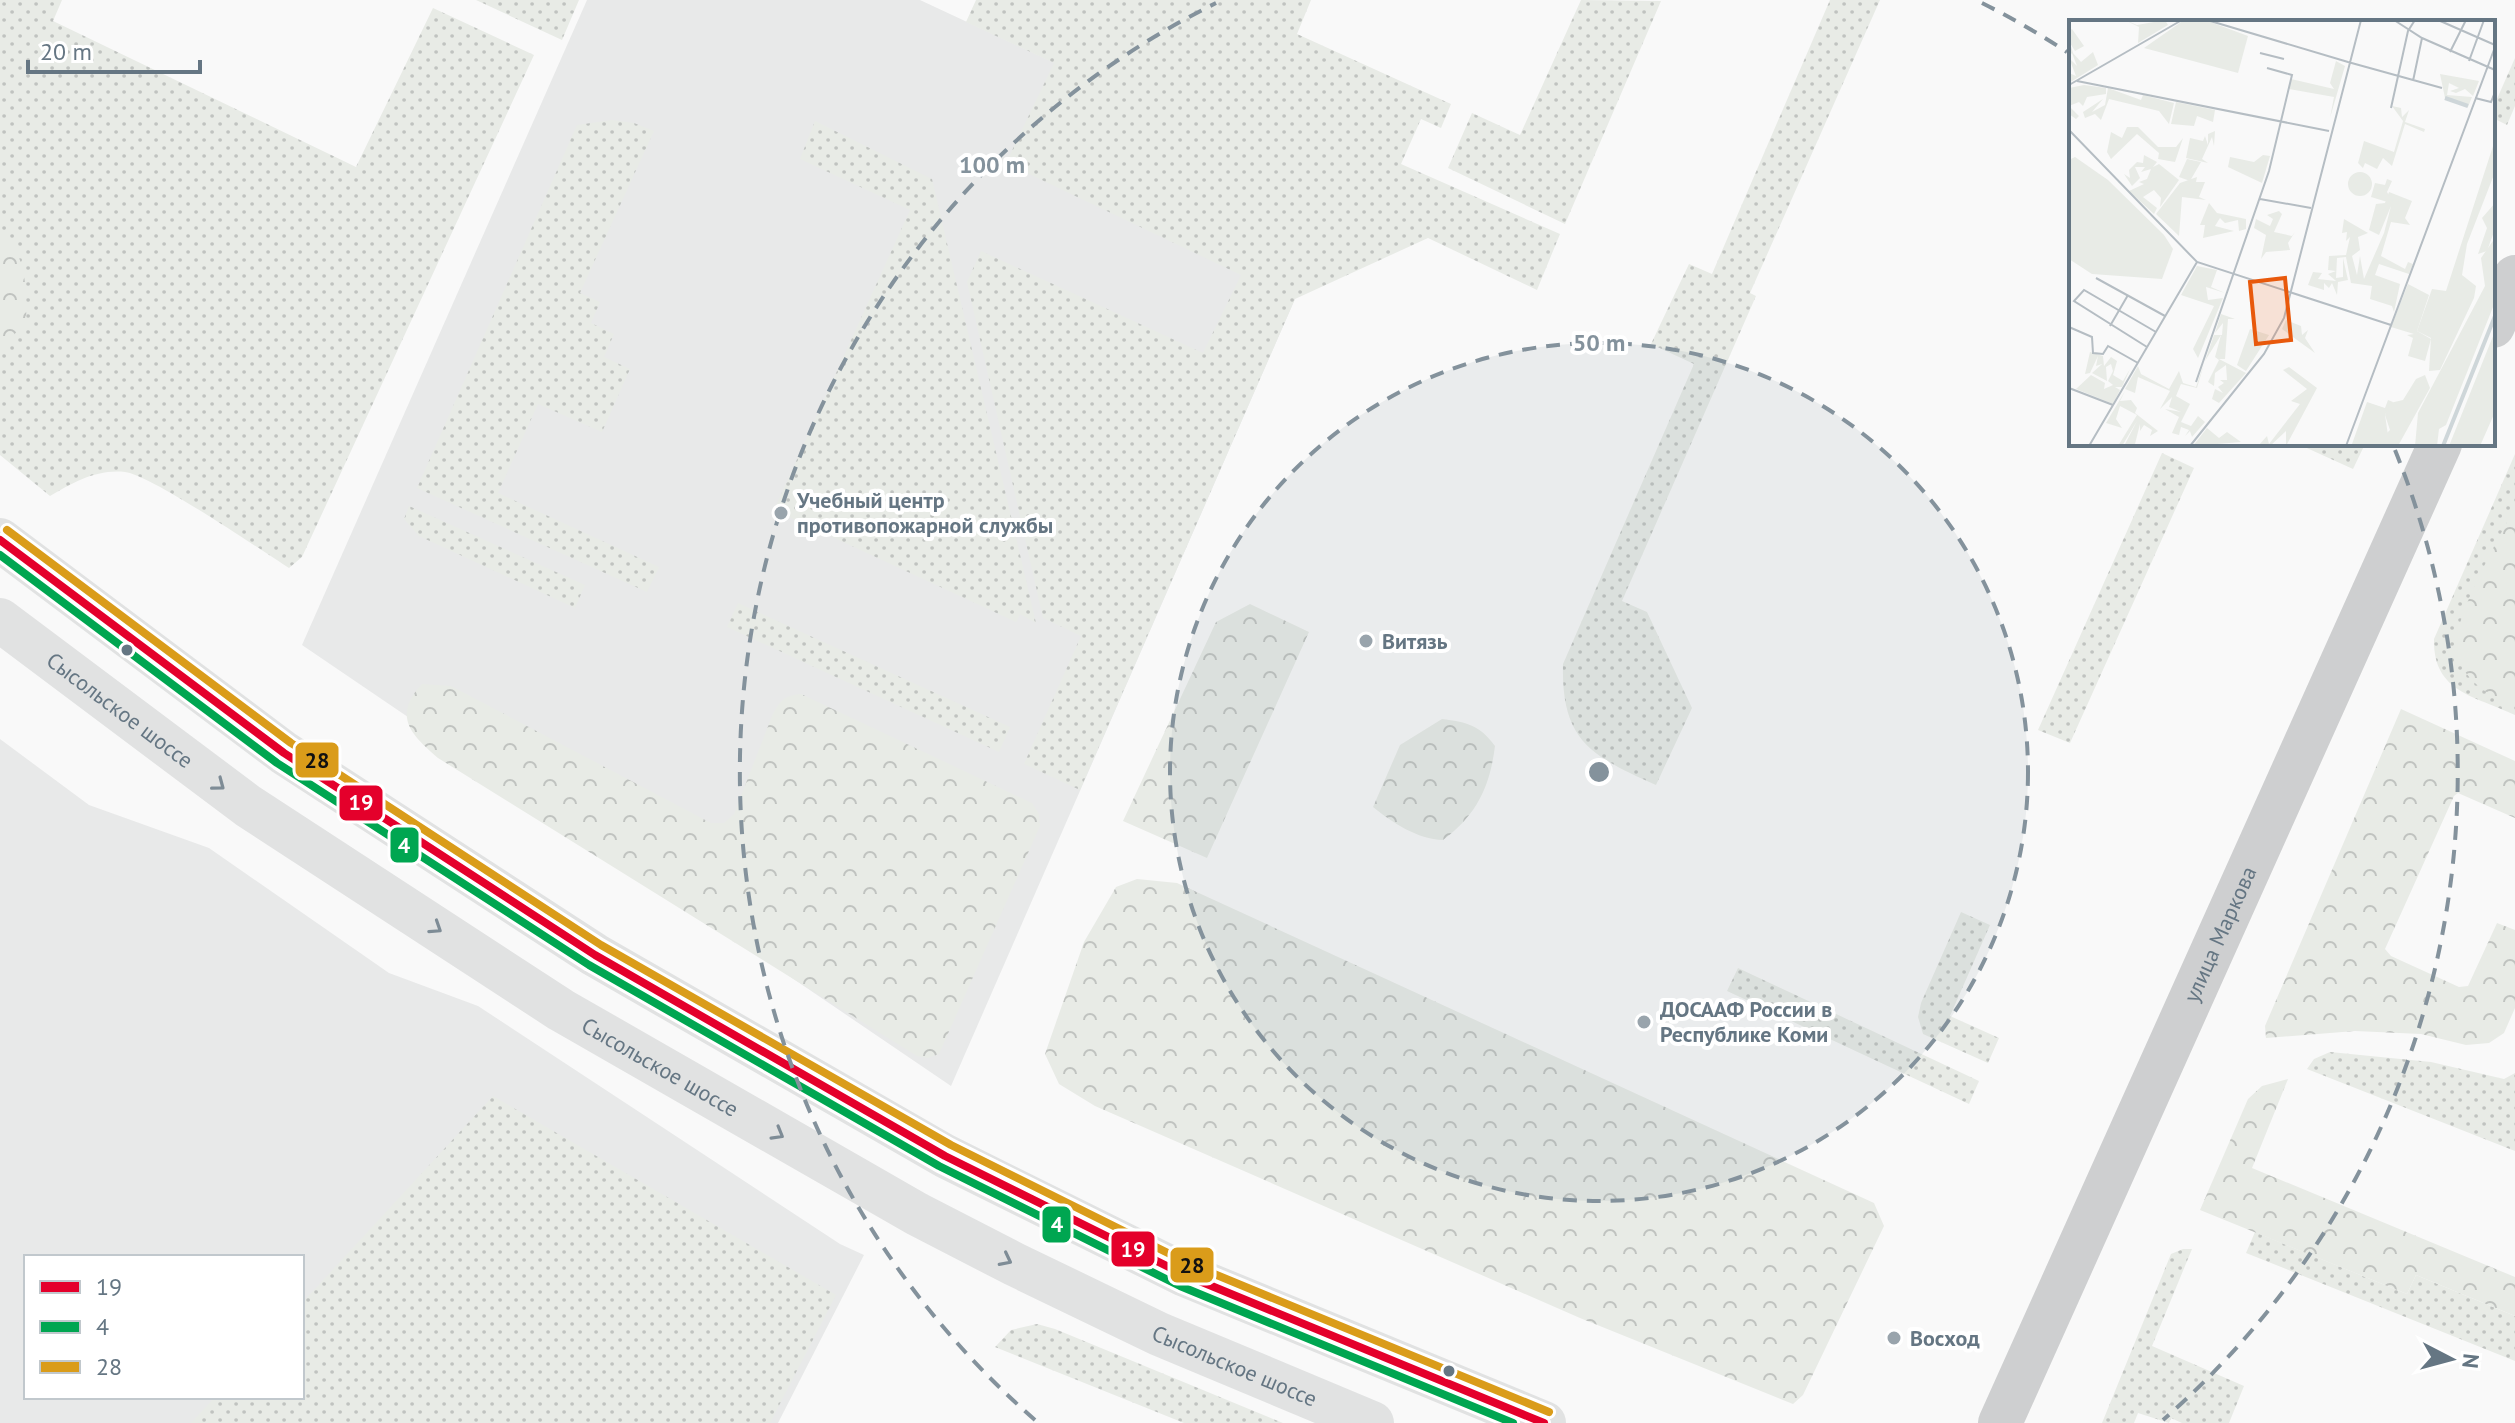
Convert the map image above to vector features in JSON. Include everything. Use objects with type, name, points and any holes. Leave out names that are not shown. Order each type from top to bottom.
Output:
[{"type":"main road","points":[[0,540],[284,753],[595,955],[945,1156],[1185,1275],[1544,1423]]},
{"type":"main road","name":"Сысольское шоссе","points":[[0,620],[248,806],[561,1010],[917,1214],[1000,1257],[1159,1334],[1372,1423]]},
{"type":"street","points":[[2495,322],[2515,277]]},
{"type":"street","name":"улица Маркова","points":[[2000,1423],[2439,446]]},
{"type":"shaded area","name":"Учебный центр противопожарной службы","points":[[587,0],[920,0],[1340,196],[951,1086],[302,645]]},
{"type":"shaded area","points":[[0,739],[89,805],[209,848],[389,973],[478,1006],[840,1244],[864,1255],[778,1423],[0,1423]]},
{"type":"green space","points":[[0,0],[62,0],[53,21],[356,167],[433,8],[534,55],[302,557],[289,568],[139,476],[125,472],[104,473],[85,478],[50,496],[0,455]]},
{"type":"green space","points":[[476,0],[579,0],[562,40]]},
{"type":"green space","points":[[976,0],[1311,0],[1297,34],[1451,104],[1441,128],[1421,119],[1401,164],[1560,234],[1537,290],[1428,238],[1295,299],[1080,790],[1024,764],[1081,636],[1043,618],[967,282],[981,251],[1203,353],[1241,275],[1006,163],[1054,63],[966,22]]},
{"type":"green space","points":[[1581,0],[1661,1],[1565,224],[1448,168],[1472,113],[1520,135]]},
{"type":"green space","points":[[1830,0],[1880,0],[1750,293],[1756,296],[1622,601],[1647,612],[1692,708],[1656,785],[1614,765],[1584,742],[1574,728],[1568,711],[1563,664],[1694,364],[1651,344],[1689,264],[1712,274]]},
{"type":"green space","points":[[2515,58],[2515,106],[2507,125],[2495,119],[2495,103]]},
{"type":"green space","points":[[612,120],[634,123],[654,131],[580,293],[600,302],[591,323],[614,334],[604,357],[630,369],[602,432],[538,404],[498,493],[659,567],[647,592],[417,488],[577,125]]},
{"type":"green space","points":[[815,121],[932,179],[1036,623],[1020,614],[1016,622],[774,510],[910,210],[800,159]]},
{"type":"green space","points":[[0,231],[16,250],[24,273],[26,323],[0,348]]},
{"type":"green space","points":[[2302,446],[2364,446],[2353,469]]},
{"type":"green space","points":[[2162,453],[2194,468],[2070,743],[2038,730]]},
{"type":"green space","points":[[2515,454],[2515,715],[2471,696],[2448,681],[2435,657],[2434,639]]},
{"type":"green space","points":[[409,506],[585,585],[575,608],[419,536],[404,519]]},
{"type":"green space","points":[[2515,506],[2515,706],[2488,693],[2473,681],[2461,665],[2456,641],[2468,602]]},
{"type":"green space","points":[[738,603],[1010,727],[999,752],[727,627]]},
{"type":"green space","points":[[1250,604],[1309,632],[1207,858],[1123,821],[1216,622]]},
{"type":"green space","points":[[422,684],[451,686],[711,823],[724,823],[734,814],[775,711],[786,698],[801,694],[1032,803],[1039,814],[1040,826],[939,1054],[928,1058],[917,1056],[438,758],[413,733],[407,715],[413,695]]},
{"type":"green space","points":[[2401,709],[2515,761],[2515,818],[2458,793],[2454,796],[2385,949],[2391,956],[2459,987],[2468,986],[2497,923],[2515,930],[2515,1008],[2504,1033],[2489,1043],[2466,1045],[2421,1034],[2355,1031],[2266,1038],[2265,1026]]},
{"type":"green space","points":[[1442,719],[1472,726],[1484,733],[1495,746],[1490,774],[1480,799],[1465,820],[1443,840],[1424,837],[1406,829],[1373,807],[1400,745]]},
{"type":"green space","points":[[1137,879],[1177,883],[1874,1203],[1884,1226],[1803,1395],[1793,1404],[1580,1318],[1095,1106],[1059,1084],[1045,1054],[1084,942],[1116,887]]},
{"type":"green space","points":[[1961,912],[1990,925],[1950,1016],[1999,1038],[1988,1063],[1923,1034],[1918,1017],[1921,1003]]},
{"type":"green space","points":[[1738,968],[1979,1081],[1969,1104],[1727,991]]},
{"type":"green space","points":[[2330,1052],[2431,1062],[2504,1079],[2515,1073],[2515,1151],[2307,1069],[2314,1059]]},
{"type":"green space","points":[[2288,1079],[2252,1168],[2515,1277],[2515,1316],[2416,1275],[2407,1294],[2200,1210],[2248,1099],[2262,1086]]},
{"type":"green space","points":[[493,1096],[836,1295],[770,1423],[191,1423],[213,1399],[304,1399],[304,1301]]},
{"type":"green space","points":[[2255,1232],[2407,1294],[2416,1275],[2515,1316],[2515,1361],[2246,1253]]},
{"type":"green space","points":[[2192,1249],[2152,1346],[2244,1386],[2229,1423],[2182,1423],[2171,1418],[2169,1423],[2138,1413],[2134,1423],[2102,1423],[2171,1254]]},
{"type":"green space","points":[[1037,1324],[1283,1423],[1184,1423],[995,1347],[1011,1330]]},
{"type":"transit line","name":"28","points":[[7,530],[291,743],[601,945],[951,1145],[1190,1264],[1549,1412]]},
{"type":"transit line","name":"19","points":[[0,540],[284,753],[595,955],[945,1156],[1185,1275],[1544,1423]]},
{"type":"transit line","name":"4","points":[[0,555],[277,763],[589,965],[939,1166],[1180,1286],[1513,1423]]},
{"type":"place","name":"Учебный центр противопожарной службы","points":[[781,513]]},
{"type":"place","name":"Витязь","points":[[1366,641]]},
{"type":"place","name":"ДОСААФ России в Республике Коми","points":[[1644,1022]]},
{"type":"place","name":"Восход","points":[[1894,1338]]}]
